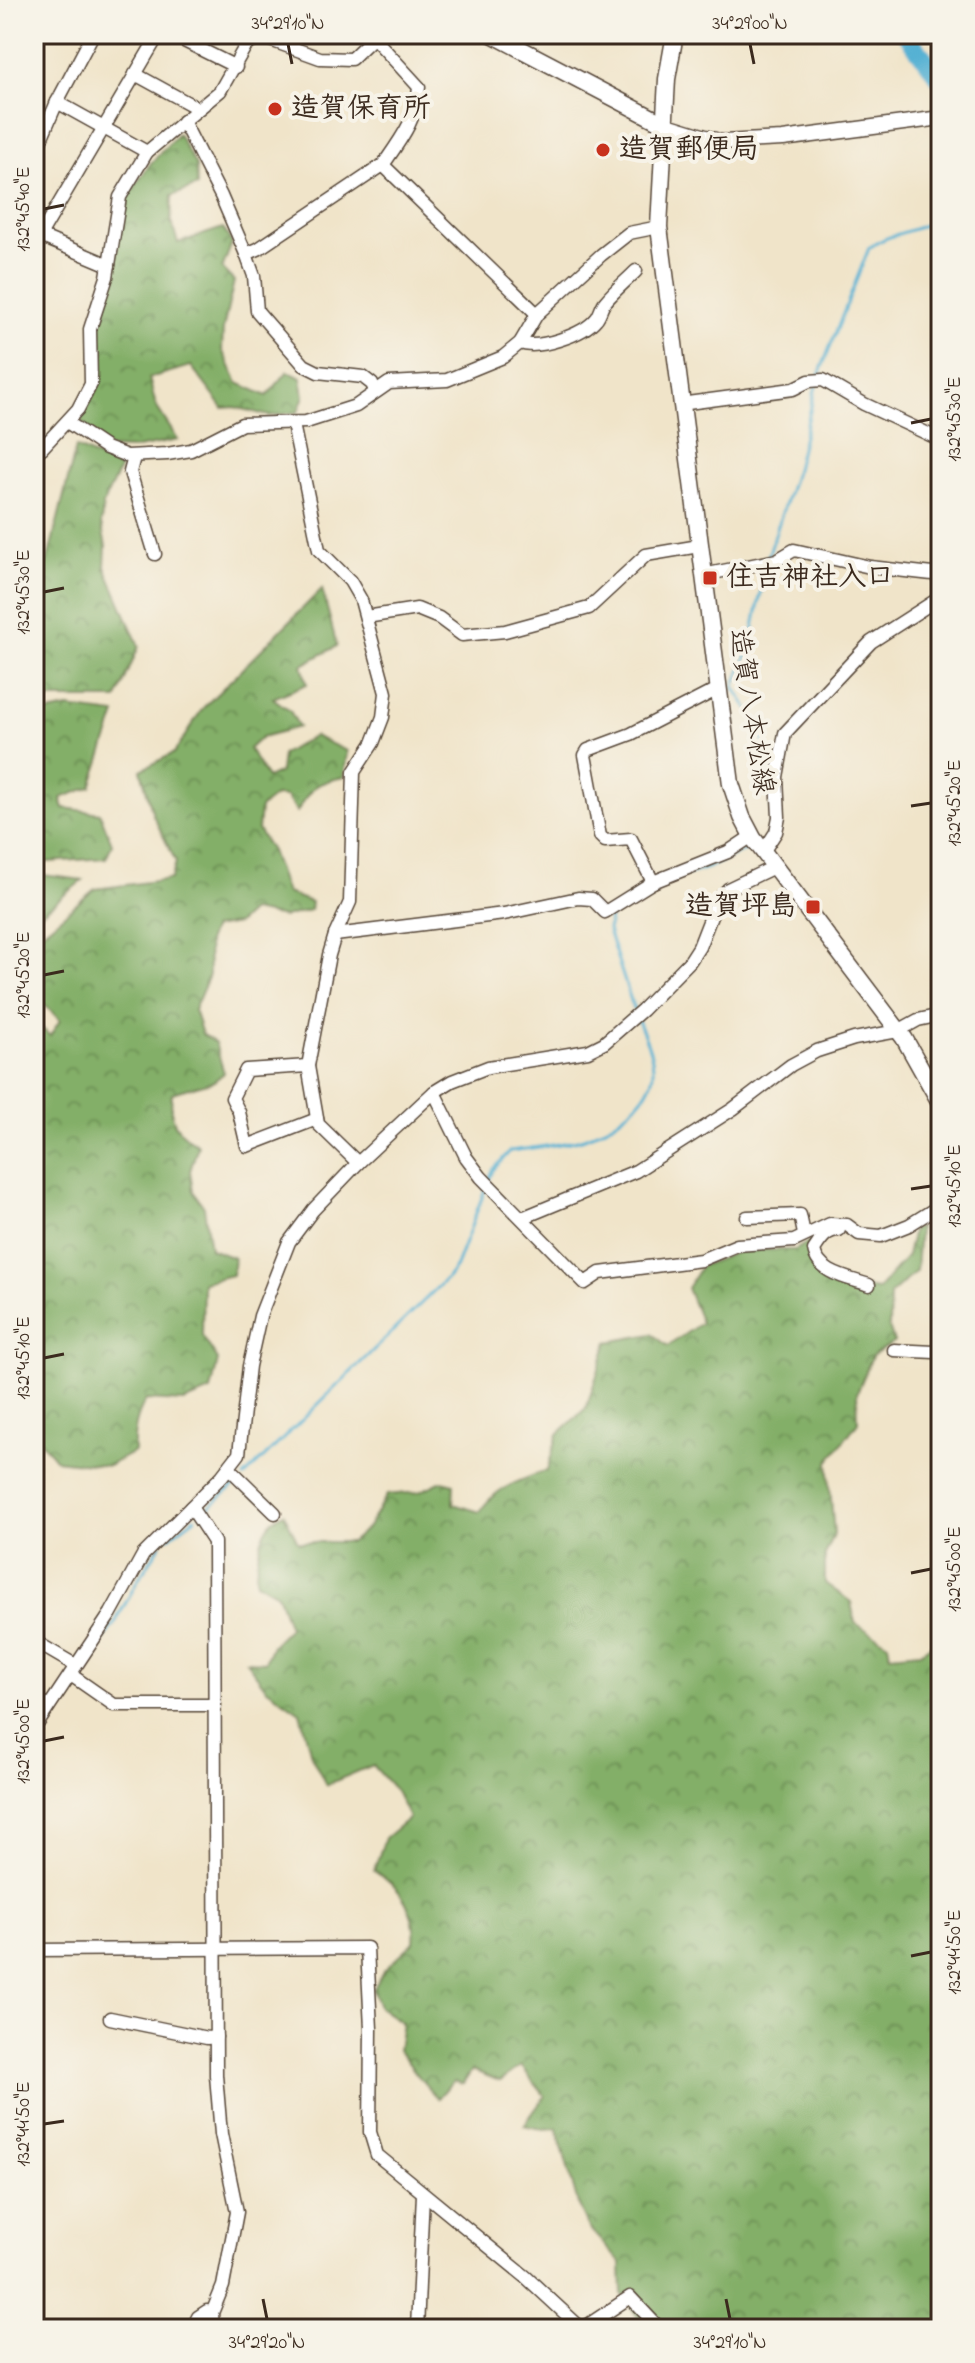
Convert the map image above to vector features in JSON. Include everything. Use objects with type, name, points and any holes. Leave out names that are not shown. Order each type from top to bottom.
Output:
[{"type":"main road","points":[[492,34],[664,124]]},
{"type":"main road","name":"造賀八本松線","points":[[675,34],[667,79],[659,227],[731,784],[742,817],[757,844],[898,1031],[925,1072],[941,1104]]},
{"type":"street","points":[[34,155],[57,102],[93,34]]},
{"type":"street","points":[[37,241],[159,34]]},
{"type":"street","points":[[170,34],[236,67]]},
{"type":"street","points":[[34,453],[78,409],[91,384],[90,329],[109,265],[120,197],[147,152],[220,91],[246,45],[262,37],[320,58],[351,59],[375,36],[419,87],[418,108],[383,165],[246,254]]},
{"type":"street","points":[[135,74],[197,108]]},
{"type":"street","points":[[57,102],[147,152]]},
{"type":"street","points":[[664,124],[722,142],[783,139],[941,118]]},
{"type":"street","points":[[183,121],[246,254],[254,276],[257,311],[304,365],[318,372],[363,377],[375,391]]},
{"type":"street","points":[[383,165],[537,314]]},
{"type":"street","points":[[34,222],[37,241]]},
{"type":"street","points":[[67,422],[106,448],[134,457],[191,450],[242,424],[293,424],[356,406],[389,383],[447,380],[503,357],[520,343],[537,314],[601,255],[629,233],[659,227]]},
{"type":"street","points":[[37,241],[109,265]]},
{"type":"street","points":[[520,343],[528,346],[560,340],[596,320],[602,304],[636,271]]},
{"type":"street","points":[[680,404],[793,389],[809,381],[823,380],[864,404],[941,440]]},
{"type":"street","points":[[293,424],[319,550],[350,581],[361,600],[386,693],[383,717],[373,743],[354,772],[350,902],[335,935],[308,1066],[318,1124],[358,1163]]},
{"type":"street","points":[[134,457],[130,472],[155,554]]},
{"type":"street","points":[[366,617],[417,609],[439,618],[462,635],[505,631],[589,608],[646,555],[699,546]]},
{"type":"street","points":[[703,575],[777,560],[794,550],[870,567],[941,575]]},
{"type":"street","points":[[335,935],[504,914],[578,898],[592,899],[605,912],[653,882],[728,852],[757,844],[776,832],[779,817],[777,777],[785,733],[871,642],[941,597]]},
{"type":"street","points":[[653,882],[631,839],[605,841],[600,836],[585,755],[588,750],[631,734],[718,689]]},
{"type":"street","points":[[34,1729],[111,1613],[143,1555],[198,1508],[232,1471],[239,1454],[249,1366],[260,1316],[289,1242],[313,1210],[434,1092],[452,1081],[488,1067],[588,1051],[604,1043],[690,961],[699,947],[717,901],[728,889],[774,867]]},
{"type":"street","points":[[522,1218],[636,1171],[733,1109],[791,1065],[817,1051],[854,1039],[898,1031],[918,1020],[941,1015]]},
{"type":"street","points":[[308,1066],[246,1070],[232,1098],[239,1112],[247,1146],[317,1119]]},
{"type":"street","points":[[434,1092],[466,1157],[481,1177],[585,1283],[600,1273],[701,1260],[737,1245],[794,1241],[830,1224],[847,1225],[859,1234],[881,1236],[909,1225],[941,1205]]},
{"type":"street","points":[[747,1217],[800,1215],[804,1234]]},
{"type":"street","points":[[847,1225],[845,1229],[833,1230],[823,1237],[814,1250],[816,1261],[823,1268],[869,1285]]},
{"type":"street","points":[[894,1350],[934,1352],[941,1347]]},
{"type":"street","points":[[232,1471],[275,1513]]},
{"type":"street","points":[[198,1508],[214,1542],[216,2075],[221,2134],[237,2212],[223,2286],[212,2313],[213,2329]]},
{"type":"street","points":[[34,1641],[114,1705],[215,1705]]},
{"type":"street","points":[[37,1950],[367,1948],[371,2029],[370,2132],[377,2155],[526,2277],[582,2329],[630,2297],[660,2329]]},
{"type":"street","points":[[110,2018],[207,2038],[216,2037]]},
{"type":"street","points":[[417,2329],[423,2194]]},
{"type":"street","points":[[192,2329],[198,2317],[207,2311],[212,2313]]},
{"type":"green space","points":[[178,134],[196,166],[197,186],[172,196],[171,221],[178,243],[223,228],[232,243],[222,269],[234,281],[223,329],[222,350],[238,383],[267,396],[288,371],[301,378],[304,396],[298,412],[269,416],[235,407],[223,408],[191,366],[149,378],[156,406],[178,440],[132,449],[108,448],[79,419],[96,390],[95,329],[116,270],[119,231],[128,196],[151,163]]},
{"type":"green space","points":[[76,447],[120,468],[103,504],[101,524],[106,546],[105,567],[139,646],[117,699],[34,699],[34,566],[47,563]]},
{"type":"green space","points":[[322,589],[337,646],[302,665],[307,684],[273,698],[290,711],[299,727],[262,737],[249,749],[267,778],[280,772],[282,754],[314,736],[347,751],[344,777],[314,787],[297,812],[286,797],[275,796],[260,808],[258,830],[271,851],[286,893],[311,902],[310,910],[284,917],[251,911],[237,924],[213,928],[208,939],[209,975],[194,1010],[202,1034],[215,1043],[224,1073],[214,1081],[172,1093],[175,1124],[198,1145],[190,1171],[193,1191],[204,1207],[210,1249],[234,1258],[232,1275],[203,1282],[202,1336],[218,1360],[211,1391],[184,1402],[146,1400],[136,1425],[134,1452],[108,1466],[56,1460],[34,1433],[34,1021],[50,1036],[60,1020],[34,995],[34,939],[95,889],[171,879],[176,862],[153,815],[141,770],[174,753],[203,708]]},
{"type":"green space","points":[[68,708],[116,714],[91,787],[61,798],[64,808],[100,813],[112,844],[106,858],[34,863],[34,715]]},
{"type":"green space","points":[[34,874],[83,880],[34,919]]},
{"type":"green space","points":[[919,1228],[916,1271],[890,1295],[889,1327],[894,1342],[872,1356],[857,1393],[858,1422],[828,1462],[834,1534],[825,1555],[825,1583],[851,1602],[855,1623],[888,1643],[890,1655],[920,1652],[937,1641],[935,1627],[941,1610],[941,2329],[646,2329],[622,2294],[621,2263],[589,2228],[578,2204],[557,2128],[524,2125],[545,2096],[521,2066],[500,2081],[472,2070],[463,2084],[453,2081],[438,2098],[398,2050],[402,2023],[379,2007],[373,1990],[383,1971],[414,1942],[413,1920],[399,1892],[374,1870],[385,1838],[409,1818],[396,1791],[373,1765],[326,1785],[311,1755],[300,1712],[266,1688],[246,1661],[265,1662],[272,1645],[289,1628],[277,1594],[256,1582],[261,1543],[270,1525],[284,1513],[298,1542],[351,1542],[368,1527],[387,1495],[419,1492],[442,1481],[454,1484],[453,1504],[480,1512],[500,1491],[547,1470],[558,1434],[586,1408],[608,1342],[652,1334],[668,1346],[701,1323],[687,1288],[701,1266],[742,1250],[795,1250],[812,1240],[809,1258],[816,1271],[863,1288],[878,1290],[907,1256],[913,1229]]},
{"type":"waterway","points":[[906,34],[941,80]]},
{"type":"waterway","points":[[819,375],[869,248],[886,238],[924,225],[941,214]]},
{"type":"waterway","points":[[767,560],[796,469],[816,386]]},
{"type":"waterway","points":[[766,567],[750,647],[734,687],[760,726],[772,778]]},
{"type":"waterway","points":[[767,837],[772,817],[772,789]]},
{"type":"waterway","points":[[688,874],[754,846]]},
{"type":"waterway","points":[[615,913],[610,916],[608,930],[634,1010]]},
{"type":"waterway","points":[[489,1180],[493,1170],[510,1151],[584,1138],[605,1128],[638,1103],[651,1082],[653,1065],[637,1018]]},
{"type":"waterway","points":[[244,1477],[447,1278],[456,1266],[486,1187]]},
{"type":"waterway","points":[[201,1514],[238,1482]]},
{"type":"waterway","points":[[169,1537],[195,1518]]},
{"type":"waterway","points":[[77,1677],[115,1623],[161,1545]]},
{"type":"waterway","points":[[34,1744],[73,1683]]},
{"type":"place","name":"造賀保育所","points":[[275,109]]},
{"type":"place","name":"造賀郵便局","points":[[603,150]]},
{"type":"place","name":"住吉神社入口","points":[[710,578]]},
{"type":"place","name":"造賀坪島","points":[[813,907]]}]
